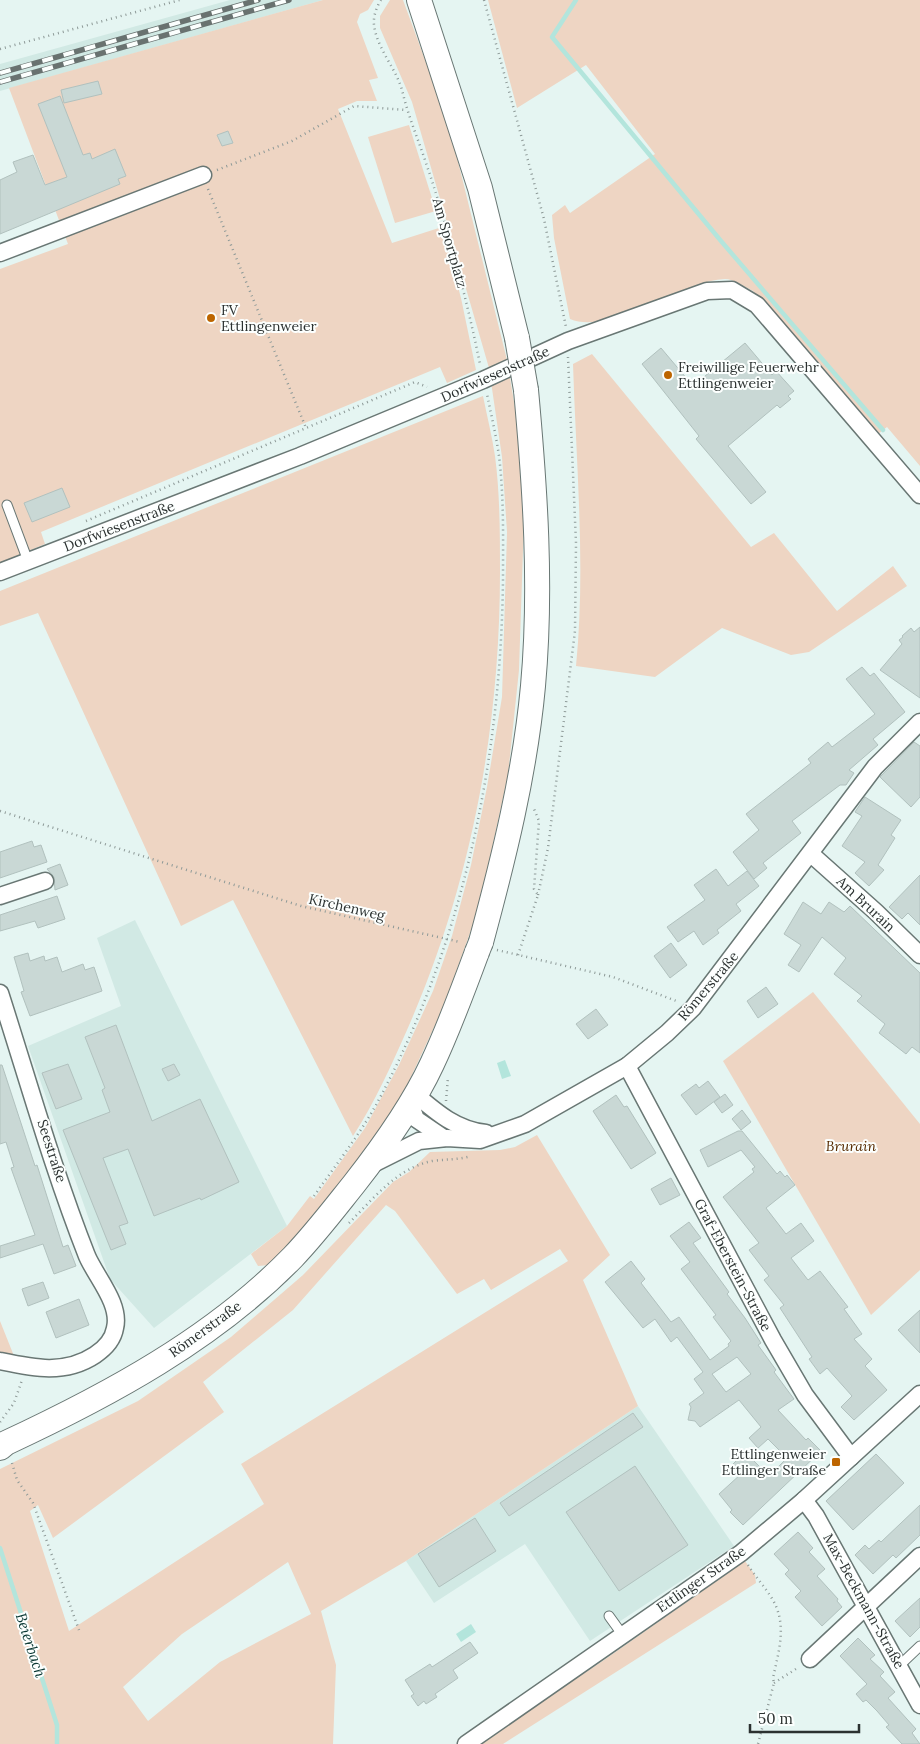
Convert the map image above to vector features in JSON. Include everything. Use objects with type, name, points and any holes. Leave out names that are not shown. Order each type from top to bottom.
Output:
[{"type":"main road","name":"Römerstraße","points":[[1,1439],[87,1405],[158,1363],[230,1313],[293,1257],[367,1167],[413,1099],[439,1047],[478,946],[511,827],[520,779],[533,685],[537,604],[536,530],[526,390],[517,338],[480,188],[422,7]]},
{"type":"street","points":[[0,253],[203,175]]},
{"type":"street","name":"Dorfwiesenstraße","points":[[0,572],[485,386],[571,351],[707,291],[732,290],[757,305],[920,495]]},
{"type":"street","name":"Römerstraße","points":[[367,1167],[419,1141],[444,1138],[480,1140],[501,1134],[548,1112],[627,1066],[667,1034],[693,1008],[875,767],[920,722]]},
{"type":"street","name":"Am Brurain","points":[[811,854],[876,912],[920,955]]},
{"type":"street","points":[[0,896],[45,881]]},
{"type":"street","name":"Seestraße","points":[[0,993],[87,1256],[116,1313],[115,1330],[106,1346],[95,1355],[66,1367],[54,1369],[26,1366]]},
{"type":"street","name":"Graf-Eberstein-Straße","points":[[627,1066],[777,1348],[804,1395],[851,1457]]},
{"type":"street","points":[[413,1099],[461,1127],[480,1132],[501,1134]]},
{"type":"street","points":[[413,1099],[416,1119],[444,1138]]},
{"type":"street","points":[[0,1361],[26,1366]]},
{"type":"street","name":"Ettlinger Straße","points":[[466,1744],[741,1553],[804,1500],[920,1394]]},
{"type":"street","name":"Max-Beckmann-Straße","points":[[804,1500],[816,1516],[866,1608],[900,1665],[920,1705]]},
{"type":"street","points":[[810,1659],[920,1556]]},
{"type":"lane","points":[[7,505],[28,561]]},
{"type":"lane","points":[[609,1616],[622,1634]]},
{"type":"lane","points":[[900,1665],[920,1646]]},
{"type":"path","points":[[0,49],[180,0]]},
{"type":"path","name":"Am Sportplatz","points":[[314,1196],[375,1106],[430,989],[468,864],[485,785],[498,695],[503,531],[499,456],[464,294],[426,162],[406,110],[403,92],[384,54],[374,25],[375,12],[382,0]]},
{"type":"path","points":[[484,0],[544,219],[571,351],[576,543],[575,630],[548,848],[538,895],[518,954]]},
{"type":"path","points":[[306,428],[203,175],[292,141],[354,106],[406,110]]},
{"type":"path","points":[[559,361],[571,351]]},
{"type":"path","points":[[80,523],[414,382],[434,391]]},
{"type":"path","points":[[478,396],[485,386]]},
{"type":"path","points":[[533,808],[539,821],[534,889],[538,895]]},
{"type":"path","name":"Kirchenweg","points":[[0,811],[301,906],[613,977],[693,1008]]},
{"type":"path","points":[[1,1439],[26,1366]]},
{"type":"path","points":[[18,1480],[33,1503],[79,1630]]},
{"type":"path","points":[[741,1553],[755,1577],[772,1599],[781,1621],[782,1635],[773,1678],[774,1683],[758,1744]]},
{"type":"path","points":[[774,1683],[810,1659]]},
{"type":"shaded area","points":[[230,0],[323,0],[0,91],[0,64]]},
{"type":"shaded area","points":[[135,920],[287,1226],[154,1328],[110,1279],[28,1046],[121,1006],[97,938]]},
{"type":"shaded area","points":[[505,1060],[511,1076],[502,1079],[497,1063]]},
{"type":"shaded area","points":[[638,1406],[734,1546],[590,1641],[525,1544],[434,1603],[406,1561]]},
{"type":"shaded area","points":[[471,1624],[476,1632],[461,1642],[456,1634]]},
{"type":"green space","name":"FV Ettlingenweier","points":[[323,0],[374,0],[368,10],[360,14],[357,22],[378,78],[369,80],[377,101],[357,101],[338,109],[392,243],[442,227],[461,298],[476,370],[447,383],[440,367],[41,532],[45,544],[0,563],[0,269],[68,244],[9,88]]},
{"type":"green space","points":[[390,0],[403,0],[449,125],[507,360],[516,414],[525,490],[519,670],[508,775],[479,908],[443,1008],[404,1092],[367,1149],[328,1201],[269,1265],[258,1266],[251,1254],[287,1226],[310,1196],[314,1199],[365,1128],[399,1065],[433,991],[452,936],[471,865],[487,787],[502,697],[507,532],[502,457],[489,368],[412,102],[380,28],[380,16]]},
{"type":"green space","points":[[488,0],[920,0],[920,466],[887,427],[878,434],[753,291],[728,279],[707,282],[687,288],[625,314],[605,320],[586,322],[570,319],[554,238],[552,215],[565,205],[570,213],[655,154],[586,65],[517,108]]},
{"type":"green space","points":[[409,125],[436,211],[395,223],[368,137]]},
{"type":"green space","points":[[592,354],[751,547],[774,533],[837,611],[893,566],[907,586],[809,652],[791,655],[722,628],[655,677],[576,666],[579,628],[580,553],[573,364]]},
{"type":"green space","points":[[483,396],[497,470],[500,572],[499,631],[494,689],[478,806],[465,863],[449,919],[429,975],[389,1070],[353,1136],[233,900],[181,926],[38,613],[0,626],[0,591]]},
{"type":"green space","name":"Brurain","points":[[813,992],[920,1124],[920,1270],[871,1315],[723,1061]]},
{"type":"green space","points":[[537,1135],[610,1255],[583,1280],[638,1406],[406,1561],[321,1611],[336,1665],[333,1744],[0,1744],[0,1469],[138,1401],[231,1337],[303,1275],[393,1182],[409,1172],[430,1152],[500,1150],[515,1147]],"holes":[[[386,1205],[395,1211],[457,1294],[484,1279],[491,1290],[560,1249],[568,1261],[241,1464],[264,1504],[69,1631],[30,1511],[38,1505],[53,1538],[224,1412],[203,1382],[293,1310]],[[288,1562],[311,1614],[220,1662],[148,1721],[123,1687],[182,1634]]]},
{"type":"green space","points":[[0,1321],[14,1356],[0,1353]]},
{"type":"green space","points":[[745,1561],[755,1575],[756,1583],[503,1744],[477,1744],[604,1660]]},
{"type":"building","points":[[98,81],[102,94],[64,103],[61,90]]},
{"type":"building","points":[[60,96],[83,155],[90,153],[92,159],[115,149],[126,176],[118,179],[120,184],[0,234],[0,180],[17,172],[13,162],[33,155],[45,185],[67,177],[38,104]]},
{"type":"building","points":[[228,131],[233,143],[222,146],[217,135]]},
{"type":"building","points":[[745,343],[772,375],[776,371],[794,391],[788,396],[791,399],[780,408],[777,405],[728,446],[766,492],[751,504],[696,439],[699,436],[642,364],[661,348],[693,386]]},
{"type":"building","points":[[62,488],[70,507],[32,522],[24,503]]},
{"type":"building","points":[[920,627],[920,698],[880,670],[902,644],[899,640],[902,636],[911,628],[914,632]]},
{"type":"building","points":[[862,667],[870,676],[874,673],[905,712],[873,739],[878,745],[849,770],[854,773],[846,785],[840,785],[792,821],[801,833],[763,863],[767,868],[754,879],[733,852],[759,830],[746,814],[811,763],[808,759],[828,742],[832,747],[875,714],[846,679]]},
{"type":"building","points":[[914,742],[920,746],[920,797],[911,807],[880,777]]},
{"type":"building","points":[[865,797],[901,820],[891,835],[895,838],[878,865],[884,870],[869,886],[855,873],[865,862],[842,846],[862,816],[855,812]]},
{"type":"building","points":[[32,841],[34,847],[41,845],[47,862],[0,878],[0,852]]},
{"type":"building","points":[[60,864],[68,885],[55,890],[54,877],[47,869]]},
{"type":"building","points":[[716,869],[728,886],[747,871],[759,886],[736,904],[741,911],[717,930],[719,933],[703,945],[694,931],[678,942],[667,927],[705,900],[694,885]]},
{"type":"building","points":[[920,875],[920,925],[908,913],[902,919],[889,907]]},
{"type":"building","points":[[57,896],[65,919],[38,928],[35,921],[0,931],[0,915]]},
{"type":"building","points":[[803,902],[821,914],[829,902],[844,912],[850,906],[920,973],[920,1053],[912,1047],[906,1054],[879,1033],[885,1024],[857,1001],[862,996],[834,974],[846,958],[822,937],[799,972],[788,965],[801,945],[784,934]]},
{"type":"building","points":[[671,943],[687,965],[670,978],[654,956]]},
{"type":"building","points":[[28,953],[30,961],[44,956],[45,961],[57,957],[62,972],[83,964],[85,970],[94,967],[102,991],[30,1016],[21,992],[24,991],[14,957]]},
{"type":"building","points":[[766,987],[778,1004],[758,1018],[747,1001]]},
{"type":"building","points":[[596,1009],[608,1025],[588,1039],[576,1024]]},
{"type":"building","points":[[116,1025],[152,1121],[200,1099],[239,1182],[201,1200],[200,1198],[154,1216],[128,1149],[103,1158],[128,1223],[119,1226],[126,1244],[111,1250],[63,1130],[110,1112],[102,1090],[105,1088],[85,1037]]},
{"type":"building","points":[[68,1064],[82,1099],[56,1109],[42,1073]]},
{"type":"building","points":[[174,1064],[180,1075],[168,1081],[162,1069]]},
{"type":"building","points":[[0,1065],[2,1065],[35,1166],[37,1165],[63,1247],[68,1245],[76,1266],[54,1274],[43,1244],[0,1258],[0,1246],[35,1235],[11,1168],[14,1167],[6,1142],[0,1144]]},
{"type":"building","points":[[708,1081],[720,1097],[696,1115],[681,1095],[696,1084],[699,1088]]},
{"type":"building","points":[[725,1094],[733,1105],[722,1113],[714,1102]]},
{"type":"building","points":[[616,1095],[624,1107],[627,1106],[656,1153],[631,1169],[593,1111]]},
{"type":"building","points":[[742,1110],[751,1122],[741,1130],[732,1119]]},
{"type":"building","points":[[738,1131],[742,1131],[777,1174],[780,1171],[785,1177],[787,1175],[795,1185],[766,1208],[786,1234],[801,1223],[814,1241],[791,1258],[808,1280],[820,1271],[848,1307],[844,1309],[862,1334],[854,1339],[872,1359],[865,1366],[887,1390],[854,1420],[841,1407],[852,1396],[827,1368],[820,1374],[809,1359],[812,1357],[780,1308],[784,1305],[764,1280],[769,1276],[749,1250],[759,1243],[723,1197],[754,1172],[752,1169],[755,1167],[741,1150],[708,1167],[700,1150]]},
{"type":"building","points":[[671,1178],[680,1195],[660,1205],[651,1189]]},
{"type":"building","points":[[689,1222],[701,1238],[693,1243],[729,1292],[727,1294],[761,1343],[758,1345],[776,1370],[774,1372],[794,1399],[778,1410],[806,1440],[808,1438],[821,1451],[743,1525],[730,1512],[732,1510],[719,1494],[741,1474],[732,1465],[737,1460],[734,1458],[743,1450],[769,1476],[787,1458],[768,1439],[758,1448],[749,1438],[761,1427],[739,1400],[700,1427],[695,1421],[688,1420],[691,1407],[689,1404],[704,1393],[694,1379],[703,1372],[677,1337],[671,1342],[655,1319],[643,1328],[605,1282],[631,1261],[645,1279],[641,1283],[671,1322],[679,1317],[710,1360],[729,1346],[728,1344],[731,1341],[713,1317],[716,1315],[681,1269],[690,1262],[670,1236]],"holes":[[[737,1357],[751,1374],[726,1392],[712,1374]]]},
{"type":"building","points":[[43,1282],[49,1298],[28,1306],[22,1289]]},
{"type":"building","points":[[79,1299],[89,1325],[56,1338],[46,1312]]},
{"type":"building","points":[[920,1310],[920,1353],[898,1330]]},
{"type":"building","points":[[633,1413],[643,1427],[509,1516],[500,1503]]},
{"type":"building","points":[[876,1454],[904,1483],[853,1530],[826,1501]]},
{"type":"building","points":[[635,1466],[688,1545],[619,1591],[566,1512]]},
{"type":"building","points":[[920,1505],[920,1535],[896,1558],[893,1555],[873,1574],[855,1555],[865,1545],[869,1549],[879,1540],[881,1542]]},
{"type":"building","points":[[475,1518],[496,1551],[439,1587],[418,1554]]},
{"type":"building","points":[[798,1532],[813,1548],[809,1552],[825,1569],[817,1576],[838,1599],[837,1601],[842,1607],[822,1626],[795,1597],[801,1591],[785,1574],[789,1570],[774,1554]]},
{"type":"building","points":[[920,1598],[920,1627],[910,1637],[895,1621]]},
{"type":"building","points":[[858,1638],[875,1655],[870,1659],[884,1672],[880,1676],[895,1692],[888,1698],[916,1729],[912,1733],[920,1744],[902,1744],[886,1727],[889,1725],[877,1711],[866,1700],[863,1702],[856,1694],[867,1684],[840,1656]]},
{"type":"building","points":[[470,1642],[478,1653],[453,1670],[458,1678],[435,1694],[437,1697],[426,1704],[424,1701],[418,1706],[411,1696],[414,1694],[405,1680],[430,1664],[432,1667]]},
{"type":"waterway","points":[[576,0],[552,37],[721,241],[883,430]]},
{"type":"waterway","name":"Beierbach","points":[[0,1548],[57,1725],[57,1744]]},
{"type":"railway","points":[[0,73],[258,0]]},
{"type":"railway","points":[[0,82],[289,0]]},
{"type":"place","name":"FV Ettlingenweier","points":[[211,318]]},
{"type":"place","name":"Freiwillige Feuerwehr Ettlingenweier","points":[[668,375]]},
{"type":"place","name":"Ettlingenweier Ettlinger Straße","points":[[836,1462]]}]
